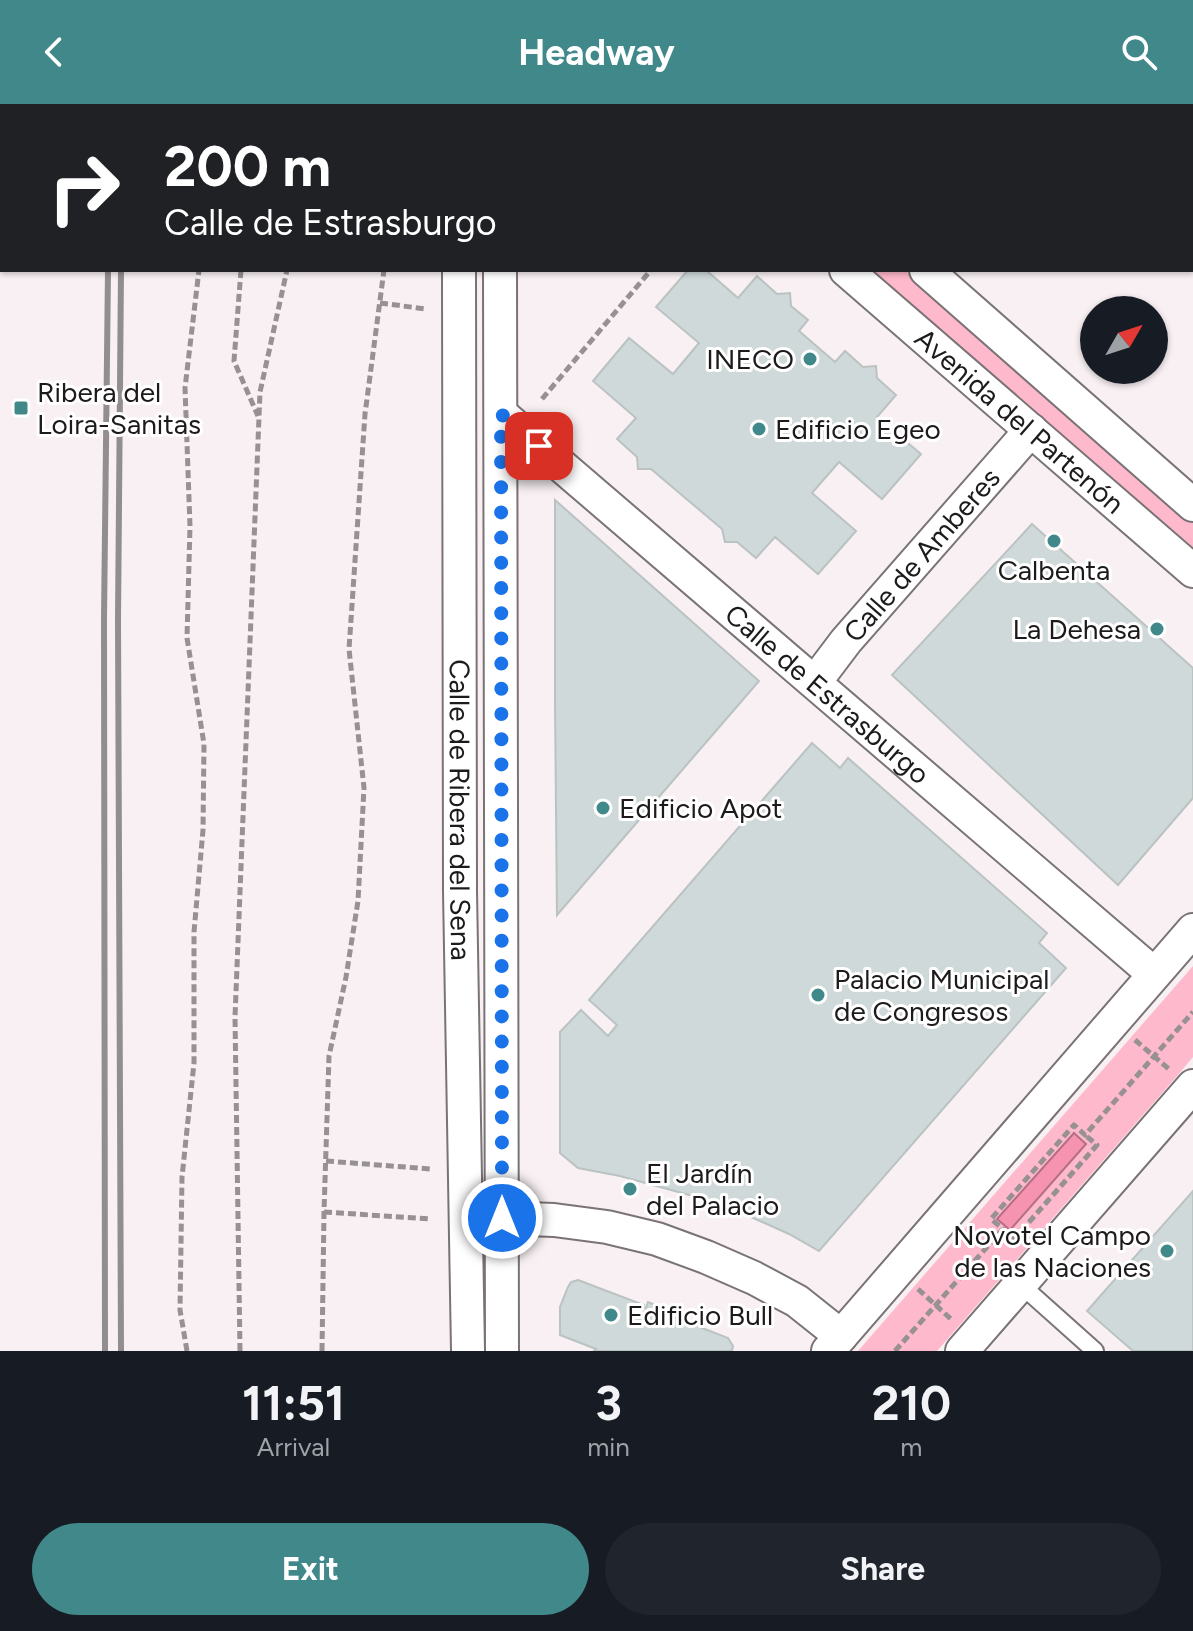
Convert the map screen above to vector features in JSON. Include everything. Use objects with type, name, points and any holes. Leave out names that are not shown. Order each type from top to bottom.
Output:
[{"type":"street","name":"Calle de Ribera del Sena","points":[[459,272],[460,891],[468,1351]]},
{"type":"street","name":"Calle de Ribera del Sena","points":[[500,272],[502,1351]]},
{"type":"street","name":"Avenida del Partenón","points":[[848,272],[1193,571]]},
{"type":"street","name":"Avenida del Partenón","points":[[928,272],[1193,505]]},
{"type":"street","name":"Calle de Estrasburgo","points":[[501,414],[1154,974]]},
{"type":"street","name":"Calle de Amberes","points":[[815,682],[846,641],[1031,430]]},
{"type":"street","points":[[502,1218],[554,1220],[607,1227],[706,1257],[797,1301],[834,1343],[1193,930]]},
{"type":"street","points":[[960,1338],[1020,1284],[1185,1081]]},
{"type":"lane","points":[[1020,1284],[1095,1351]]},
{"type":"path","points":[[187,1351],[180,1310],[182,1177],[194,1063],[194,932],[203,830],[204,744],[187,638],[190,526],[185,388],[199,272]]},
{"type":"path","points":[[241,272],[234,361],[259,420]]},
{"type":"path","points":[[240,1351],[235,1017],[260,392],[287,272]]},
{"type":"path","points":[[322,1351],[329,1056],[358,901],[364,788],[349,649],[365,414],[384,272]]},
{"type":"path","points":[[542,399],[649,272]]},
{"type":"path","points":[[380,303],[426,309]]},
{"type":"path","points":[[1085,1135],[1193,1012]]},
{"type":"path","points":[[1131,1037],[1185,1081]]},
{"type":"path","points":[[1074,1125],[1097,1145],[1015,1238],[1003,1229],[991,1219],[1074,1125]]},
{"type":"path","points":[[326,1161],[431,1169]]},
{"type":"path","points":[[324,1212],[431,1219]]},
{"type":"path","points":[[895,1351],[1003,1229]]},
{"type":"path","points":[[914,1286],[936,1306],[960,1338]]},
{"type":"shaded area","points":[[872,272],[907,272],[1193,521],[1193,552]]},
{"type":"shaded area","points":[[1193,966],[1193,1057],[1177,1076],[937,1351],[858,1351]]},
{"type":"shaded area","points":[[1074,1133],[1086,1144],[1010,1230],[997,1219]]},
{"type":"building","name":"Edificio Egeo","points":[[686,272],[708,272],[738,298],[757,276],[777,294],[790,293],[791,306],[808,320],[799,331],[835,362],[845,351],[863,367],[876,366],[877,378],[896,395],[877,417],[921,454],[882,499],[839,462],[812,493],[856,531],[818,574],[775,537],[756,558],[737,542],[725,542],[722,529],[651,469],[638,469],[637,457],[617,439],[636,418],[593,381],[629,338],[673,374],[699,343],[656,307]]},
{"type":"building","name":"Edificio Apot","points":[[555,500],[759,681],[557,915],[555,700]]},
{"type":"building","points":[[1032,524],[1193,668],[1193,798],[1118,885],[892,675]]},
{"type":"building","name":"Palacio Municipal de Congresos","points":[[812,743],[840,768],[848,758],[1047,933],[1039,943],[1066,968],[819,1251],[742,1213],[704,1199],[578,1168],[560,1153],[560,1032],[581,1010],[608,1036],[617,1025],[589,1000]]},
{"type":"building","name":"Novotel Campo de las Naciones","points":[[1193,1191],[1193,1351],[1133,1351],[1087,1311]]},
{"type":"building","name":"Edificio Bull","points":[[578,1280],[644,1305],[643,1308],[648,1302],[663,1308],[663,1316],[664,1313],[728,1338],[733,1346],[732,1351],[594,1351],[596,1349],[560,1335],[560,1307],[571,1282]]},
{"type":"railway","points":[[105,1351],[104,619],[108,272]]},
{"type":"railway","points":[[121,272],[118,620],[121,1351]]},
{"type":"place","name":"INECO","points":[[810,359]]},
{"type":"place","name":"Ribera del Loira-Sanitas","points":[[21,408]]},
{"type":"place","name":"Edificio Egeo","points":[[759,429]]},
{"type":"place","name":"Calbenta","points":[[1054,541]]},
{"type":"place","name":"La Dehesa","points":[[1157,629]]},
{"type":"place","name":"Edificio Apot","points":[[603,808]]},
{"type":"place","name":"Palacio Municipal de Congresos","points":[[818,995]]},
{"type":"place","name":"El Jardín del Palacio","points":[[630,1189]]},
{"type":"place","name":"Novotel Campo de las Naciones","points":[[1167,1251]]},
{"type":"place","name":"Edificio Bull","points":[[611,1315]]},
{"type":"route","points":[[502,1218],[501,414],[539,446]]}]
